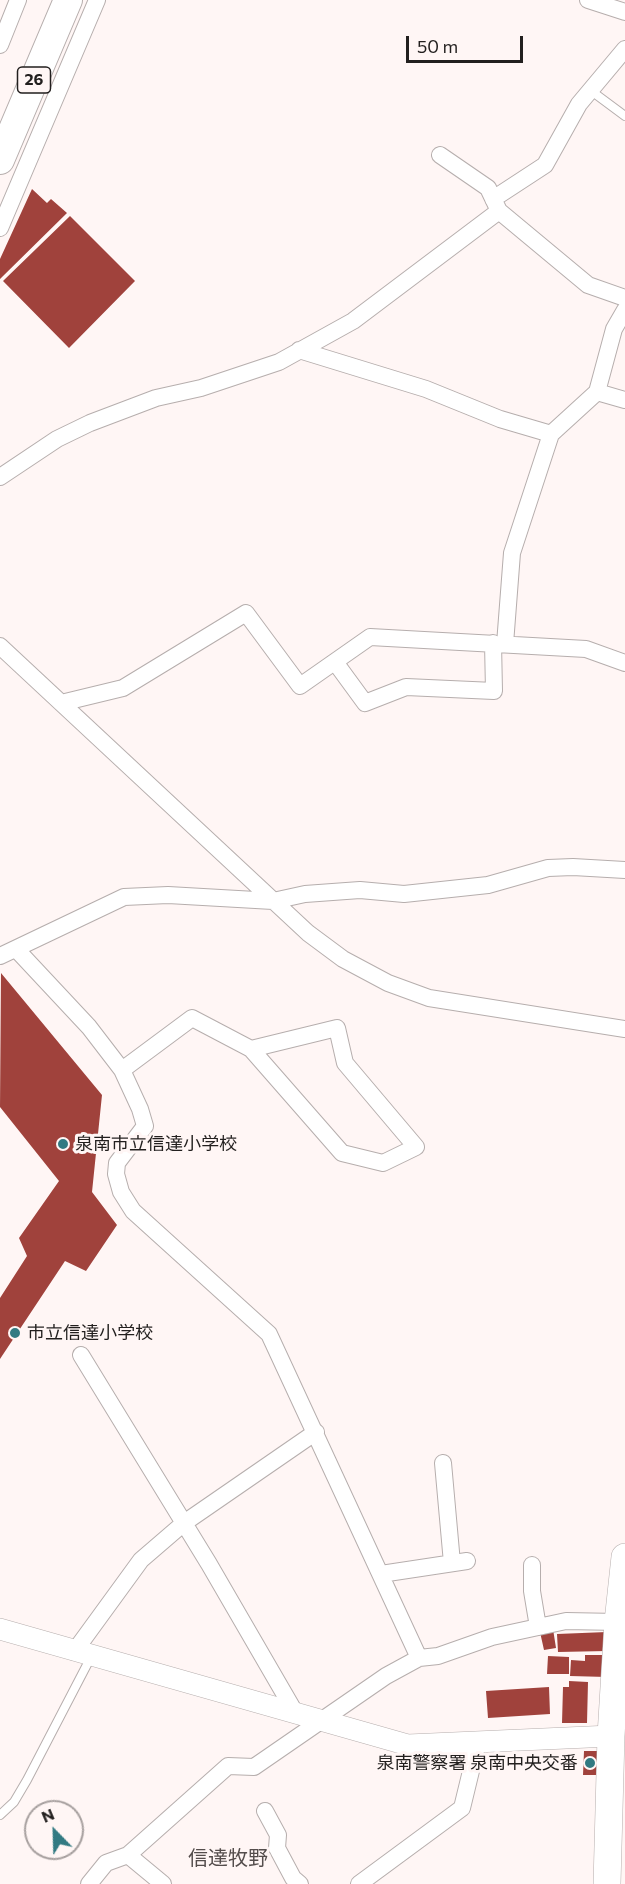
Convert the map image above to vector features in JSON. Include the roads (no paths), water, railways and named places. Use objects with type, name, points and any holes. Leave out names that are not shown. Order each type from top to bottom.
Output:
[{"type":"highway","name":"26","points":[[0,117],[48,0]]},
{"type":"highway","name":"26","points":[[0,160],[68,0]]},
{"type":"main road","points":[[606,1884],[617,1817],[611,1736],[618,1622],[624,1572]]},
{"type":"street","points":[[0,45],[18,0]]},
{"type":"street","points":[[0,228],[97,0]]},
{"type":"street","points":[[588,0],[625,12]]},
{"type":"street","points":[[0,477],[57,439],[90,423],[156,398],[201,388],[279,362],[353,321],[545,165],[579,104],[625,49]]},
{"type":"street","points":[[440,155],[488,188],[496,205],[588,285],[625,298]]},
{"type":"street","points":[[335,662],[365,703],[406,687],[494,691],[512,553],[551,434],[597,392],[614,329],[625,310]]},
{"type":"street","points":[[298,350],[426,389],[500,419],[551,434]]},
{"type":"street","points":[[597,392],[625,400]]},
{"type":"street","points":[[61,703],[123,688],[246,614],[300,686],[370,637],[586,649],[625,663]]},
{"type":"street","points":[[0,646],[308,933],[343,959],[388,983],[429,998],[625,1029]]},
{"type":"street","points":[[0,957],[124,897],[168,895],[273,901],[316,893],[360,890],[404,894],[489,885],[548,868],[625,870]]},
{"type":"street","points":[[17,950],[89,1028],[122,1070],[140,1108],[145,1126],[117,1162],[116,1174],[121,1192],[133,1211],[269,1334],[419,1658]]},
{"type":"street","points":[[122,1070],[192,1018],[251,1049],[342,1153],[383,1163],[416,1147],[345,1063],[337,1028],[251,1049]]},
{"type":"street","points":[[81,1355],[184,1523],[296,1714]]},
{"type":"street","points":[[83,1654],[141,1560],[184,1523],[316,1432]]},
{"type":"street","points":[[381,1574],[460,1562],[443,1463]]},
{"type":"street","points":[[532,1565],[532,1591],[538,1627]]},
{"type":"street","points":[[89,1884],[106,1863],[128,1855],[228,1766],[254,1767],[386,1676],[419,1658],[438,1656],[492,1637],[566,1621],[618,1622]]},
{"type":"street","points":[[0,1629],[408,1745],[611,1736]]},
{"type":"street","points":[[359,1884],[462,1809],[478,1743]]},
{"type":"street","points":[[266,1811],[278,1835],[277,1848],[293,1878],[300,1884]]},
{"type":"street","points":[[128,1855],[163,1884]]},
{"type":"lane","points":[[590,90],[625,116]]},
{"type":"lane","points":[[0,1815],[14,1802],[27,1780],[83,1654]]},
{"type":"place","name":"泉南市立信達小学校","points":[[63,1144]]},
{"type":"place","name":"市立信達小学校","points":[[15,1333]]},
{"type":"place","name":"泉南警察署 泉南中央交番","points":[[590,1763]]},
{"type":"district","name":"信達牧野","points":[[228,1858]]}]
